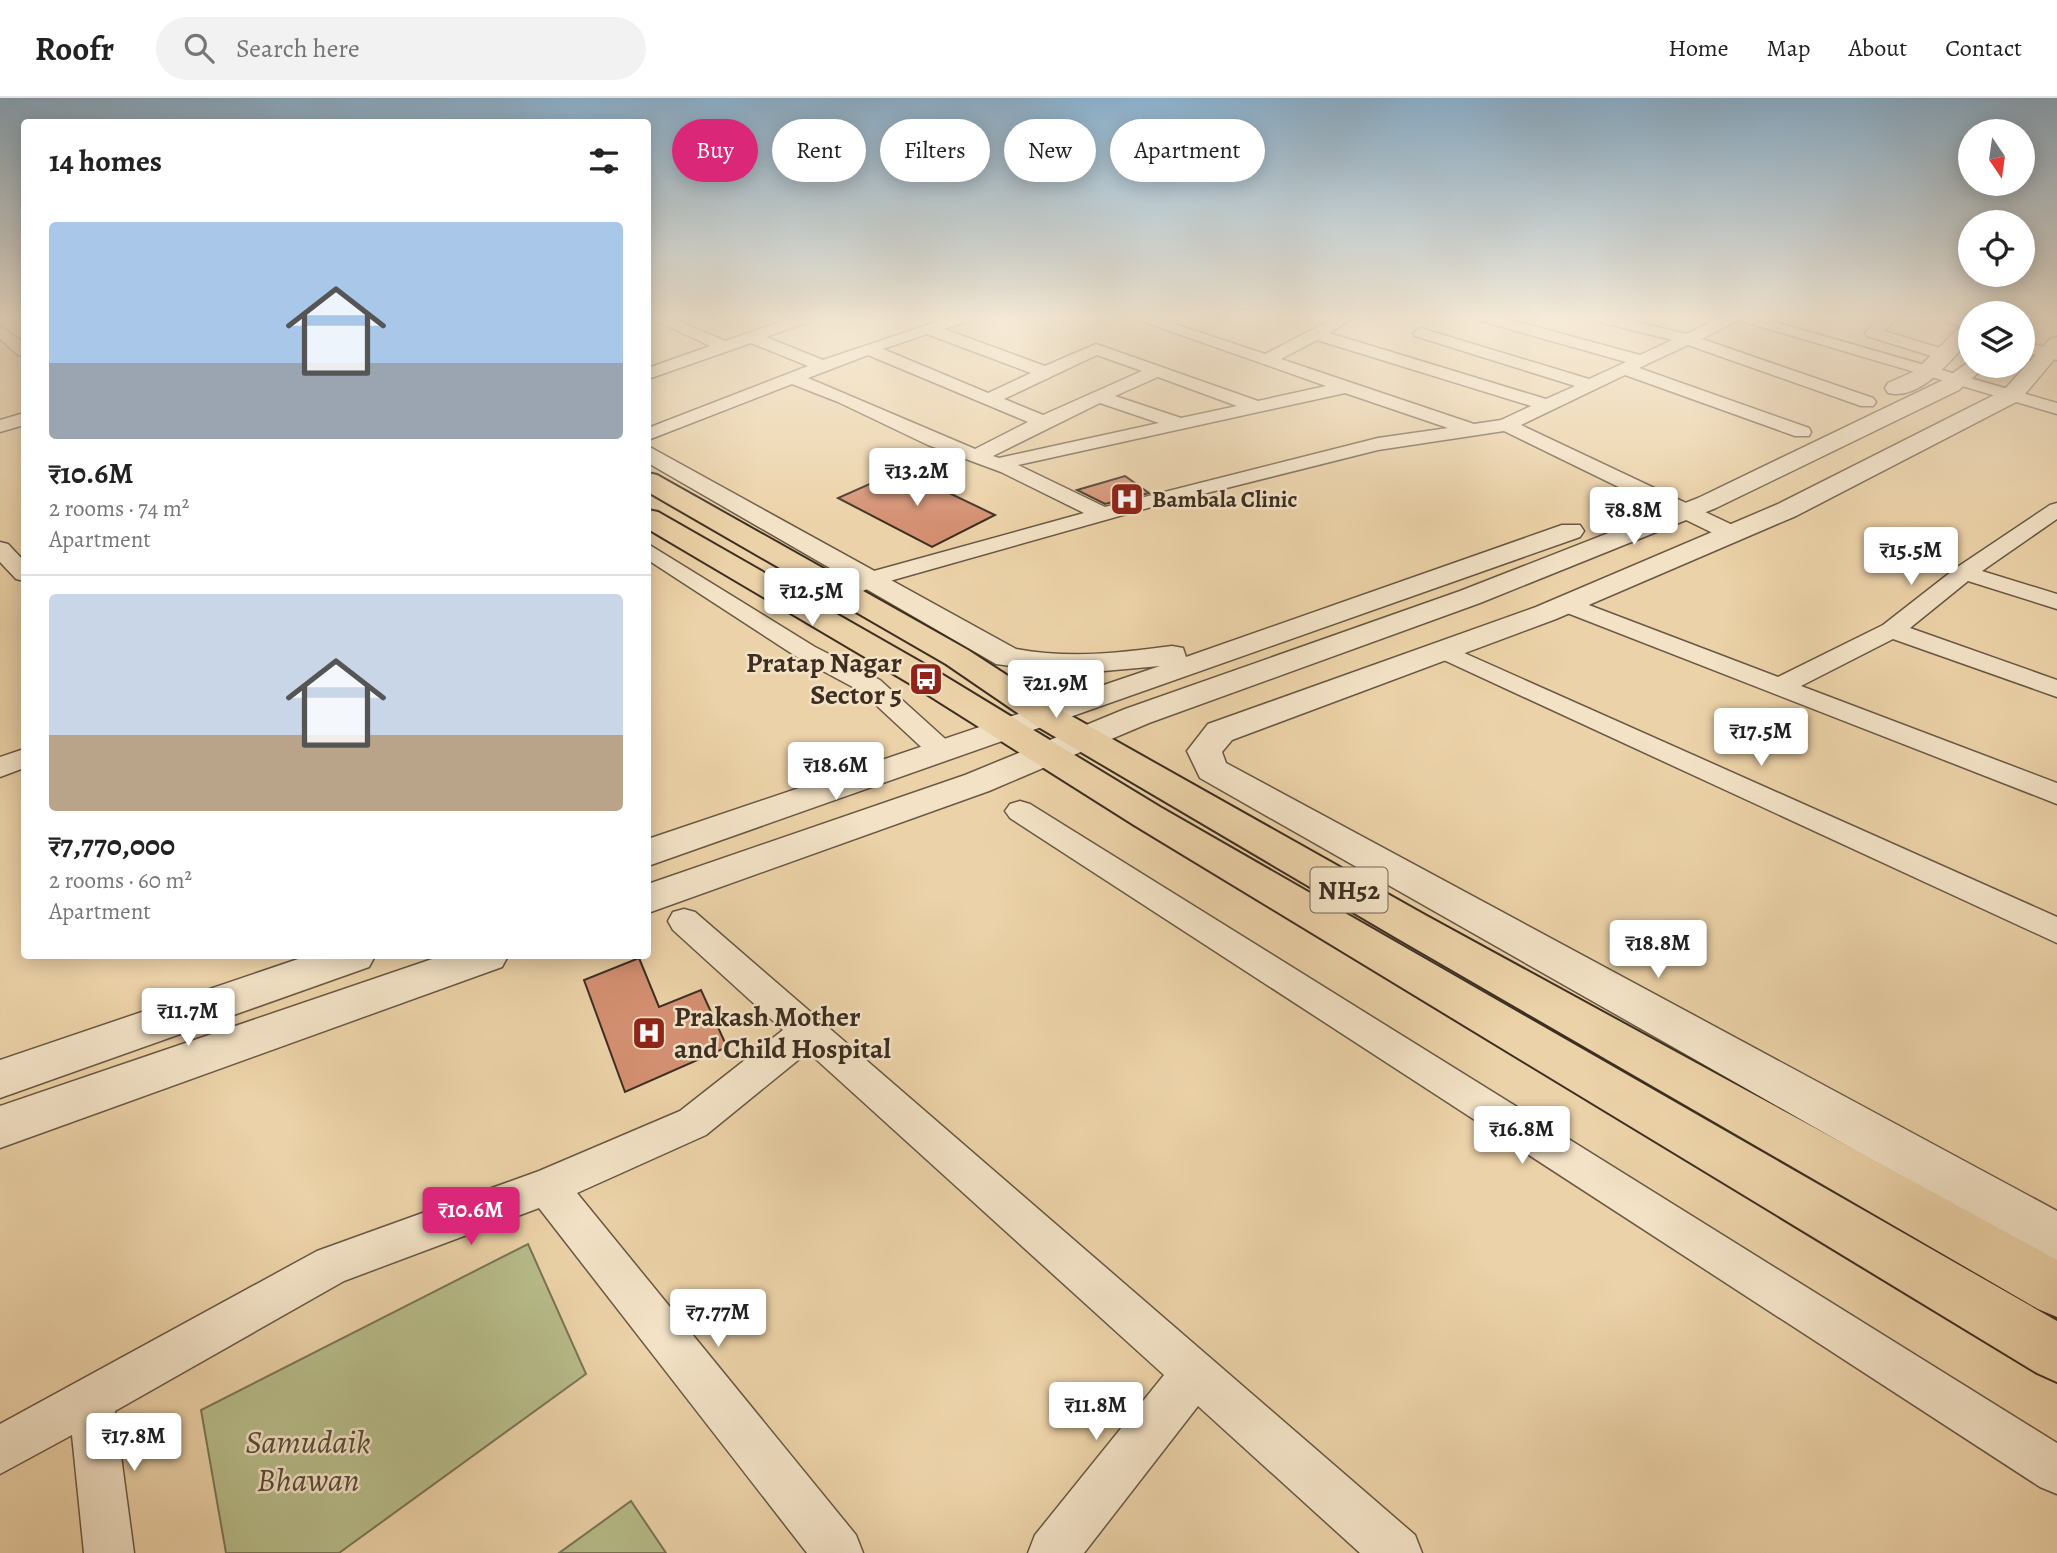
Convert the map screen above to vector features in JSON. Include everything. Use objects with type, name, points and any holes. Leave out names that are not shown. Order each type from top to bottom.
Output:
[{"type":"highway","name":"NH52","points":[[651,482],[857,585],[957,657],[1046,735],[2057,1353]]},
{"type":"highway","points":[[651,520],[926,679],[1005,730]]},
{"type":"highway","name":"NH52","points":[[1046,735],[1087,738],[1410,926],[2053,1255]]},
{"type":"street","points":[[651,433],[776,386]]},
{"type":"street","points":[[810,386],[997,464],[1104,515]]},
{"type":"street","points":[[954,386],[1043,422]]},
{"type":"street","points":[[987,400],[1016,386]]},
{"type":"street","points":[[977,456],[1043,422],[1124,386]]},
{"type":"street","points":[[1202,386],[1254,405]]},
{"type":"street","points":[[1344,386],[1474,430]]},
{"type":"street","points":[[1485,386],[1547,405]]},
{"type":"street","points":[[857,585],[1104,515],[1378,444],[1506,425],[1588,386]]},
{"type":"street","points":[[1671,386],[1801,432]]},
{"type":"street","points":[[1820,386],[1867,402]]},
{"type":"street","points":[[651,898],[977,783],[1046,735],[1235,651],[1672,506],[1801,432],[1896,386]]},
{"type":"street","points":[[1087,738],[1260,671],[1470,597],[1936,386]]},
{"type":"street","points":[[1999,386],[2057,409]]},
{"type":"street","points":[[2020,386],[2015,392],[1787,510],[1565,604],[1220,732],[1204,751],[1212,770],[2053,1255]]},
{"type":"street","points":[[997,464],[1254,405],[1347,387]]},
{"type":"street","points":[[2015,392],[2057,395]]},
{"type":"street","points":[[1100,397],[1178,423]]},
{"type":"street","points":[[0,426],[21,420]]},
{"type":"street","points":[[1506,425],[1731,533]]},
{"type":"street","points":[[651,455],[857,585],[1007,657],[1048,666],[1095,666],[1171,655],[1235,651]]},
{"type":"street","points":[[1778,687],[1892,630],[1964,573],[2057,509]]},
{"type":"street","points":[[0,550],[21,571]]},
{"type":"street","points":[[651,553],[806,652],[871,686],[942,751]]},
{"type":"street","points":[[1964,573],[2057,602]]},
{"type":"street","points":[[1565,604],[2057,794]]},
{"type":"street","points":[[1892,630],[2057,689]]},
{"type":"street","points":[[1444,651],[2057,931]]},
{"type":"street","points":[[651,852],[1005,730],[1046,735]]},
{"type":"street","points":[[0,768],[21,759]]},
{"type":"street","points":[[1020,811],[2057,1470]]},
{"type":"street","points":[[684,921],[1397,1553]]},
{"type":"street","points":[[0,1079],[346,959]]},
{"type":"street","points":[[0,1128],[479,959]]},
{"type":"street","points":[[0,1450],[91,1402],[332,1265],[547,1187],[693,1123],[808,1031]]},
{"type":"street","points":[[547,1187],[838,1553]]},
{"type":"street","points":[[1053,1553],[1194,1374]]},
{"type":"street","points":[[91,1402],[109,1553]]},
{"type":"green space","name":"Samudaik Bhawan","points":[[528,1244],[586,1374],[339,1553],[226,1553],[201,1410]]},
{"type":"green space","points":[[631,1501],[666,1553],[559,1553]]},
{"type":"building","points":[[901,470],[995,515],[932,547],[838,498]]},
{"type":"building","points":[[1125,476],[1149,493],[1105,504],[1077,490]]},
{"type":"building","points":[[639,959],[659,1007],[701,990],[727,1047],[625,1092],[584,980]]},
{"type":"place","name":"Bambala Clinic","points":[[1127,499]]},
{"type":"place","name":"Pratap Nagar Sector 5","points":[[926,679]]},
{"type":"place","name":"Prakash Mother and Child Hospital","points":[[649,1033]]}]
